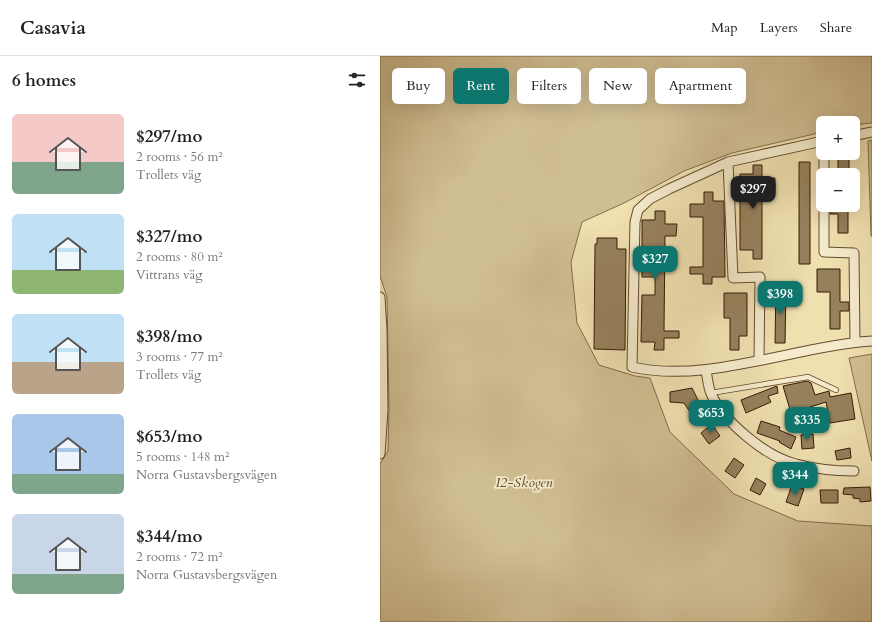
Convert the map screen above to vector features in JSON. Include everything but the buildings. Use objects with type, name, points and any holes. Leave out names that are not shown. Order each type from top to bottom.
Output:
[{"type":"street","points":[[860,135],[872,132]]},
{"type":"street","points":[[816,143],[728,162],[650,199],[638,210],[635,222],[632,367],[648,370],[706,370],[796,352],[855,342],[872,341]]},
{"type":"street","points":[[728,162],[734,278],[760,278],[759,360]]},
{"type":"street","points":[[824,212],[824,252],[854,253],[855,342]]},
{"type":"street","points":[[380,297],[383,403],[380,454]]},
{"type":"street","points":[[706,370],[711,393],[721,409],[750,440],[795,464],[826,470],[854,471]]},
{"type":"lane","points":[[711,393],[808,377],[836,390]]},
{"type":"green space","name":"I2-Skogen","points":[[380,56],[872,56],[872,123],[860,124],[860,116],[816,116],[816,134],[732,153],[684,171],[624,203],[582,222],[571,262],[577,323],[599,365],[635,376],[650,378],[670,432],[734,494],[798,521],[872,526],[872,622],[380,622],[380,464],[388,451],[389,408],[387,297],[380,276]]},
{"type":"green space","points":[[872,140],[872,236],[871,236],[868,141]]},
{"type":"green space","points":[[872,354],[872,461],[849,358]]}]
